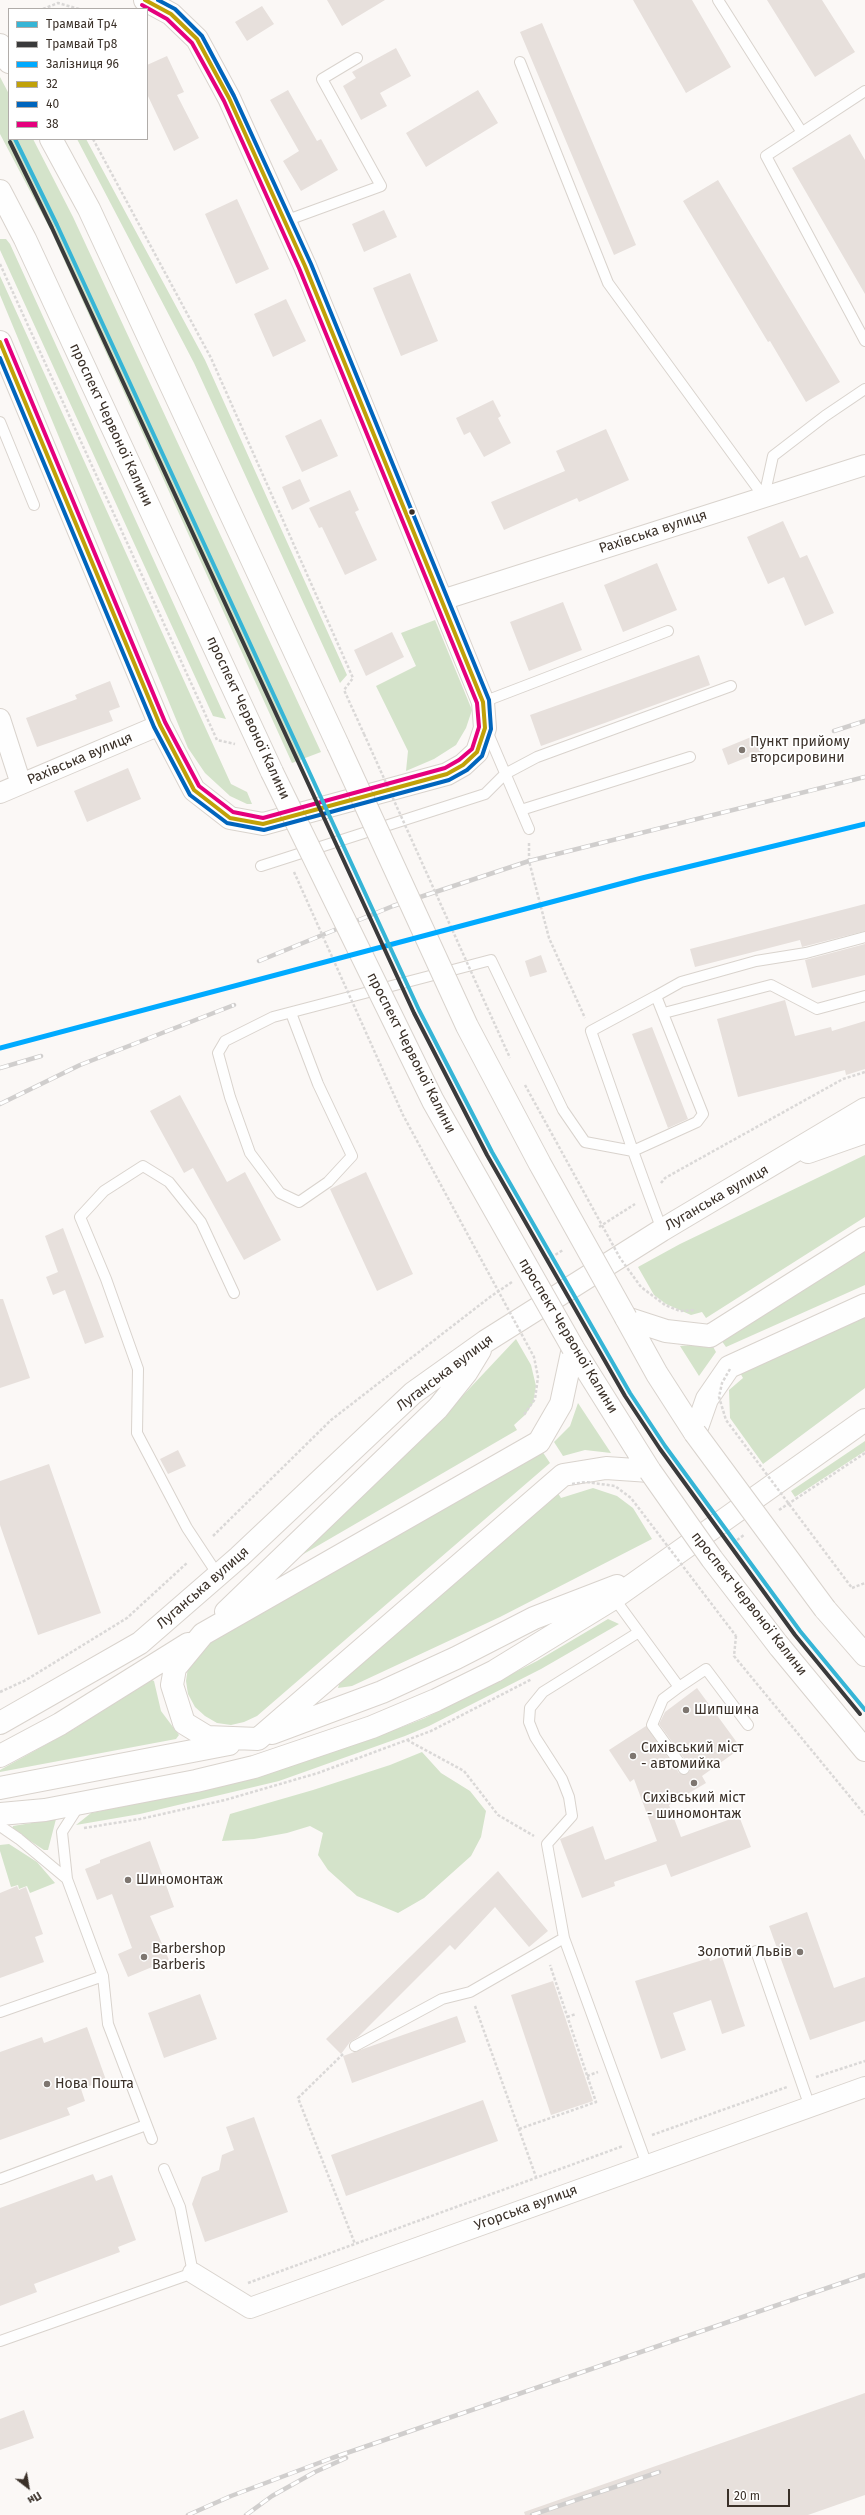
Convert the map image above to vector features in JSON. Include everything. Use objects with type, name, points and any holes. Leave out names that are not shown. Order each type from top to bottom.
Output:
[{"type":"main road","points":[[0,342],[160,725],[194,790],[230,818],[263,824],[447,774],[477,752],[486,728],[483,702],[285,221],[229,98],[197,39],[171,14],[145,0]]},
{"type":"main road","points":[[0,45],[8,60]]},
{"type":"main road","points":[[52,140],[88,209],[481,1053],[540,1164],[657,1374],[695,1433],[825,1609],[865,1655]]},
{"type":"main road","name":"проспект Червоної Калини","points":[[0,191],[25,239],[272,772],[433,1102],[573,1348],[650,1471],[712,1559],[779,1646],[865,1750]]},
{"type":"main road","name":"Луганська вулиця","points":[[0,1723],[140,1643],[218,1575],[413,1393],[486,1341],[662,1230],[775,1164],[834,1125],[865,1109]]},
{"type":"main road","points":[[775,1164],[865,1132]]},
{"type":"main road","points":[[626,1318],[666,1331],[710,1336],[865,1238]]},
{"type":"main road","points":[[695,1433],[707,1399],[729,1368],[865,1305]]},
{"type":"main road","points":[[486,1341],[466,1373],[438,1408],[203,1634],[175,1668],[172,1685],[176,1703],[184,1723],[207,1737],[258,1739],[568,1479],[606,1468],[650,1471]]},
{"type":"main road","points":[[0,1756],[60,1724],[203,1634],[539,1442],[562,1404],[573,1348]]},
{"type":"main road","points":[[0,1814],[45,1810],[196,1781],[254,1767],[372,1728],[436,1700],[495,1671],[614,1598],[865,1420]]},
{"type":"main road","points":[[0,1788],[258,1739],[382,1692],[456,1658],[534,1618],[582,1598],[639,1579]]},
{"type":"street","name":"Рахівська вулиця","points":[[442,600],[865,465]]},
{"type":"street","points":[[0,719],[21,784]]},
{"type":"street","name":"Рахівська вулиця","points":[[0,793],[160,725]]},
{"type":"street","name":"Угорська вулиця","points":[[194,2273],[250,2308],[865,2087]]},
{"type":"lane","points":[[718,0],[801,131]]},
{"type":"lane","points":[[285,221],[381,186],[322,79],[357,58]]},
{"type":"lane","points":[[520,62],[608,283],[764,497]]},
{"type":"lane","points":[[865,90],[801,131],[766,156],[865,341]]},
{"type":"lane","points":[[764,497],[773,456],[825,416],[865,389]]},
{"type":"lane","points":[[0,422],[34,505]]},
{"type":"lane","points":[[483,702],[668,631]]},
{"type":"lane","points":[[260,866],[485,794],[505,774],[537,757],[731,686]]},
{"type":"lane","points":[[486,728],[529,829]]},
{"type":"lane","points":[[521,810],[690,757]]},
{"type":"lane","points":[[662,1230],[591,1031],[681,982],[748,963],[806,953],[865,937]]},
{"type":"lane","points":[[292,1013],[318,1084],[352,1156],[328,1182],[299,1202],[280,1193],[250,1153],[230,1097],[218,1052],[225,1041],[272,1017],[491,960],[563,1110],[585,1142],[633,1151],[697,1122],[703,1114],[656,996]]},
{"type":"lane","points":[[664,1013],[771,985],[817,1009],[865,996]]},
{"type":"lane","points":[[218,1575],[179,1515],[137,1433],[138,1369],[106,1279],[80,1217],[104,1191],[143,1166],[169,1182],[200,1222],[234,1293]]},
{"type":"lane","points":[[614,1598],[679,1687]]},
{"type":"lane","points":[[639,1632],[543,1692],[530,1708],[529,1722],[535,1737],[562,1779],[569,1797],[572,1816],[547,1844],[564,1938],[647,2165]]},
{"type":"lane","points":[[684,1769],[652,1725],[663,1699],[679,1687],[706,1670],[748,1725]]},
{"type":"lane","points":[[81,1803],[62,1832],[67,1879],[103,1976],[108,2024],[152,2139]]},
{"type":"lane","points":[[0,1826],[19,1839],[67,1879]]},
{"type":"lane","points":[[355,2046],[442,1999],[470,1992],[564,1938]]},
{"type":"lane","points":[[756,1951],[810,2107]]},
{"type":"lane","points":[[0,2012],[103,1976]]},
{"type":"lane","points":[[0,2179],[146,2125]]},
{"type":"lane","points":[[0,2341],[194,2273],[180,2207],[164,2169]]},
{"type":"path","points":[[46,8],[58,3],[76,8]]},
{"type":"path","points":[[95,140],[212,358],[353,678],[344,690],[512,1062]]},
{"type":"path","points":[[0,264],[217,740],[234,743]]},
{"type":"path","points":[[382,784],[390,782]]},
{"type":"path","points":[[390,798],[398,796]]},
{"type":"path","points":[[529,829],[529,861],[549,938],[591,1031]]},
{"type":"path","points":[[293,868],[403,1115],[534,1357],[538,1377],[535,1399],[523,1416]]},
{"type":"path","points":[[524,1083],[620,1258],[641,1286],[665,1305],[680,1311],[696,1310]]},
{"type":"path","points":[[729,1368],[722,1383],[719,1397],[726,1420],[852,1588],[865,1583]]},
{"type":"path","points":[[568,1479],[615,1486],[631,1498],[736,1636],[734,1656],[865,1815]]},
{"type":"path","points":[[0,1692],[26,1680],[127,1618],[188,1562]]},
{"type":"path","points":[[407,1740],[464,1771],[498,1816],[547,1844]]},
{"type":"path","points":[[518,2129],[596,2102],[544,1949]]},
{"type":"path","points":[[470,1992],[536,2177]]},
{"type":"path","points":[[355,2046],[342,2055],[298,2098],[355,2244]]},
{"type":"path","points":[[223,2292],[638,2140],[801,2082],[865,2061]]},
{"type":"green space","points":[[0,77],[8,92],[8,140],[34,140],[73,217],[321,752],[292,763],[50,229],[0,134]]},
{"type":"green space","points":[[78,140],[87,140],[205,360],[347,675],[340,683],[194,363]]},
{"type":"green space","points":[[0,239],[6,239],[10,244],[226,719],[213,716],[0,250]]},
{"type":"green space","points":[[0,276],[231,784],[247,792],[252,804],[247,804],[230,796],[205,773],[188,748],[0,295]]},
{"type":"green space","points":[[435,620],[472,710],[466,728],[456,745],[434,759],[406,771],[408,751],[376,686],[416,666],[401,633]]},
{"type":"green space","points":[[865,1155],[865,1217],[706,1318],[702,1312],[691,1315],[666,1304],[654,1295],[638,1267],[680,1244]]},
{"type":"green space","points":[[865,1249],[865,1285],[726,1347],[721,1340]]},
{"type":"green space","points":[[865,1314],[865,1388],[763,1464],[730,1418],[729,1390],[743,1378],[739,1371]]},
{"type":"green space","points":[[516,1339],[531,1365],[536,1386],[533,1403],[525,1415],[514,1425],[517,1430],[295,1559],[437,1423]]},
{"type":"green space","points":[[711,1343],[716,1352],[699,1376],[680,1346]]},
{"type":"green space","points":[[578,1403],[611,1453],[585,1450],[563,1456],[554,1442],[570,1426]]},
{"type":"green space","points":[[865,1441],[865,1451],[795,1497],[791,1491]]},
{"type":"green space","points":[[542,1451],[550,1463],[257,1716],[244,1722],[231,1725],[217,1723],[205,1716],[195,1707],[188,1694],[186,1681],[188,1667],[204,1645]]},
{"type":"green space","points":[[593,1488],[617,1496],[633,1508],[652,1539],[500,1617],[352,1686],[338,1688],[340,1681],[556,1490],[561,1498]]},
{"type":"green space","points":[[608,1619],[619,1624],[541,1669],[429,1726],[405,1736],[279,1781],[140,1814],[76,1825],[91,1813],[222,1786],[277,1771],[402,1727],[425,1718],[537,1661]]},
{"type":"green space","points":[[150,1679],[154,1681],[161,1711],[179,1735],[176,1739],[0,1772],[0,1770],[74,1729]]},
{"type":"green space","points":[[422,1752],[441,1773],[470,1791],[486,1811],[481,1837],[471,1856],[424,1898],[398,1913],[357,1896],[328,1870],[318,1855],[323,1833],[310,1826],[287,1833],[254,1839],[222,1841],[230,1814],[313,1790],[390,1765]]},
{"type":"green space","points":[[56,1819],[48,1850],[44,1850],[12,1829],[13,1826]]},
{"type":"green space","points":[[9,1844],[37,1862],[55,1883],[30,1893],[27,1886],[19,1889],[18,1885],[11,1887],[0,1851],[0,1845]]},
{"type":"building","points":[[327,0],[385,0],[342,26]]},
{"type":"building","points":[[633,0],[692,0],[731,67],[686,93]]},
{"type":"building","points":[[767,0],[822,0],[855,52],[815,77]]},
{"type":"building","points":[[262,6],[274,24],[247,41],[235,22]]},
{"type":"building","points":[[542,23],[636,245],[614,255],[520,32]]},
{"type":"building","points":[[396,48],[411,76],[380,93],[387,106],[361,120],[343,86],[356,78],[352,72]]},
{"type":"building","points":[[167,56],[184,92],[177,95],[199,138],[174,151],[148,96],[148,65]]},
{"type":"building","points":[[288,90],[317,141],[321,139],[338,170],[301,191],[283,161],[299,151],[270,100]]},
{"type":"building","points":[[478,90],[498,123],[426,167],[406,133]]},
{"type":"building","points":[[850,134],[865,160],[865,294],[792,168]]},
{"type":"building","points":[[718,180],[840,382],[806,402],[683,201]]},
{"type":"building","points":[[237,199],[269,269],[236,284],[205,214]]},
{"type":"building","points":[[384,210],[397,237],[364,252],[352,224]]},
{"type":"building","points":[[410,273],[438,341],[401,356],[373,288]]},
{"type":"building","points":[[286,299],[306,341],[273,357],[254,314]]},
{"type":"building","points":[[493,400],[501,416],[498,418],[511,443],[484,457],[470,432],[464,435],[456,418]]},
{"type":"building","points":[[321,419],[338,456],[302,472],[285,436]]},
{"type":"building","points":[[606,429],[629,480],[579,502],[577,498],[504,530],[491,502],[565,471],[556,451]]},
{"type":"building","points":[[300,479],[310,501],[292,510],[282,487]]},
{"type":"building","points":[[350,490],[359,510],[355,512],[377,560],[345,575],[322,527],[319,528],[309,508]]},
{"type":"building","points":[[783,521],[800,558],[807,555],[834,613],[805,626],[784,577],[768,584],[747,537]]},
{"type":"building","points":[[657,563],[677,610],[623,632],[604,585]]},
{"type":"building","points":[[563,602],[582,650],[529,671],[510,622]]},
{"type":"building","points":[[392,632],[404,657],[366,676],[354,650]]},
{"type":"building","points":[[699,655],[710,685],[541,746],[530,715]]},
{"type":"building","points":[[110,681],[120,707],[109,711],[113,721],[37,747],[26,718],[77,699],[75,695]]},
{"type":"building","name":"Пункт прийому вторсировини","points":[[756,735],[763,751],[728,765],[722,749]]},
{"type":"building","points":[[128,768],[141,799],[87,822],[74,791]]},
{"type":"building","points":[[865,904],[865,931],[802,947],[800,940],[695,967],[690,949]]},
{"type":"building","points":[[865,944],[865,975],[812,988],[805,960]]},
{"type":"building","points":[[541,955],[547,972],[530,977],[525,961]]},
{"type":"building","points":[[785,1000],[795,1036],[831,1027],[832,1031],[865,1021],[865,1069],[846,1075],[845,1070],[738,1097],[717,1019]]},
{"type":"building","points":[[652,1027],[688,1119],[668,1128],[632,1034]]},
{"type":"building","points":[[180,1095],[227,1182],[245,1172],[281,1240],[244,1260],[193,1168],[184,1173],[150,1111]]},
{"type":"building","points":[[366,1172],[413,1274],[377,1291],[330,1189]]},
{"type":"building","points":[[63,1228],[104,1337],[85,1344],[65,1290],[53,1295],[46,1277],[58,1272],[45,1236]]},
{"type":"building","points":[[0,1299],[3,1299],[30,1378],[0,1388]]},
{"type":"building","points":[[178,1450],[186,1466],[168,1474],[160,1459]]},
{"type":"building","points":[[49,1464],[101,1613],[38,1635],[0,1525],[0,1481]]},
{"type":"building","points":[[697,1688],[741,1748],[702,1776],[706,1783],[669,1805],[681,1837],[739,1816],[751,1847],[671,1877],[666,1864],[614,1882],[615,1886],[582,1898],[560,1839],[593,1826],[605,1860],[657,1841],[634,1779],[630,1782],[609,1750],[646,1726],[679,1773],[687,1774],[690,1771],[689,1765],[659,1724],[665,1712]]},
{"type":"building","points":[[150,1841],[174,1907],[150,1916],[169,1960],[128,1977],[118,1954],[132,1948],[112,1894],[97,1900],[85,1869],[100,1863],[100,1860]]},
{"type":"building","points":[[498,1871],[548,1931],[529,1947],[495,1907],[455,1950],[450,1945],[358,2037],[350,2042],[341,2054],[326,2039]]},
{"type":"building","points":[[17,1886],[19,1890],[26,1887],[43,1934],[35,1937],[44,1962],[0,1978],[0,1893]]},
{"type":"building","name":"Золотий Львів","points":[[807,1912],[834,1988],[865,1977],[865,2021],[810,2040],[769,1926]]},
{"type":"building","points":[[722,1957],[745,2026],[722,2034],[711,2000],[673,2013],[686,2050],[661,2059],[635,1981],[709,1958],[710,1961]]},
{"type":"building","points":[[553,1981],[593,2101],[551,2115],[511,1995]]},
{"type":"building","points":[[200,1994],[217,2039],[164,2058],[148,2013]]},
{"type":"building","points":[[457,2016],[466,2042],[352,2083],[343,2056]]},
{"type":"building","name":"Нова Пошта","points":[[87,2027],[106,2080],[81,2089],[85,2101],[67,2108],[70,2115],[0,2140],[0,2052],[42,2037],[44,2043]]},
{"type":"building","points":[[483,2100],[498,2141],[346,2196],[331,2155]]},
{"type":"building","points":[[254,2117],[288,2212],[205,2242],[192,2204],[202,2177],[219,2170],[222,2155],[234,2150],[226,2127]]},
{"type":"building","points":[[93,2174],[96,2181],[112,2175],[136,2240],[118,2247],[120,2252],[34,2284],[37,2292],[0,2306],[0,2208]]},
{"type":"building","points":[[865,2393],[865,2495],[808,2515],[525,2515],[524,2512]]},
{"type":"building","points":[[24,2410],[34,2438],[0,2450],[0,2419]]},
{"type":"railway","points":[[834,731],[865,721]]},
{"type":"railway","points":[[259,961],[393,906],[529,861],[865,777]]},
{"type":"railway","points":[[0,1104],[80,1065],[234,1005]]},
{"type":"railway","points":[[0,1068],[41,1056]]},
{"type":"railway","points":[[188,2515],[231,2496],[332,2458],[865,2275]]},
{"type":"railway","points":[[246,2515],[272,2496],[315,2472],[346,2458]]},
{"type":"railway","points":[[532,2515],[659,2472]]},
{"type":"tram line","name":"Тр4","points":[[15,140],[57,225],[419,1010],[492,1152],[630,1393],[665,1446],[800,1631],[865,1710]]},
{"type":"tram line","name":"Тр8","points":[[10,142],[52,228],[414,1013],[487,1155],[625,1396],[660,1449],[795,1635],[860,1714]]},
{"type":"rail line","name":"96","points":[[0,1048],[642,878],[865,824]]},
{"type":"transit line","name":"32","points":[[0,342],[160,725],[194,790],[230,818],[263,824],[447,774],[463,765],[477,752],[485,728],[483,702],[305,266],[229,98],[197,39],[171,14],[145,0]]},
{"type":"transit line","name":"40","points":[[0,358],[154,727],[190,795],[227,823],[264,830],[449,780],[467,770],[482,756],[491,729],[489,700],[311,264],[234,96],[202,36],[175,9],[158,0]]},
{"type":"transit line","name":"38","points":[[142,5],[147,8]]},
{"type":"transit line","name":"38","points":[[6,340],[165,722],[199,786],[233,812],[263,818],[445,768],[459,760],[472,749],[479,727],[477,703],[299,268],[224,101],[192,43],[167,19],[148,8]]},
{"type":"place","name":"Пункт прийому вторсировини","points":[[742,750]]},
{"type":"place","name":"Шипшина","points":[[686,1710]]},
{"type":"place","name":"Сихівський міст - автомийка","points":[[633,1756]]},
{"type":"place","name":"Сихівський міст - шиномонтаж","points":[[694,1783]]},
{"type":"place","name":"Шиномонтаж","points":[[128,1880]]},
{"type":"place","name":"Золотий Львів","points":[[800,1952]]},
{"type":"place","name":"Barbershop Barberis","points":[[144,1957]]},
{"type":"place","name":"Нова Пошта","points":[[47,2084]]}]
